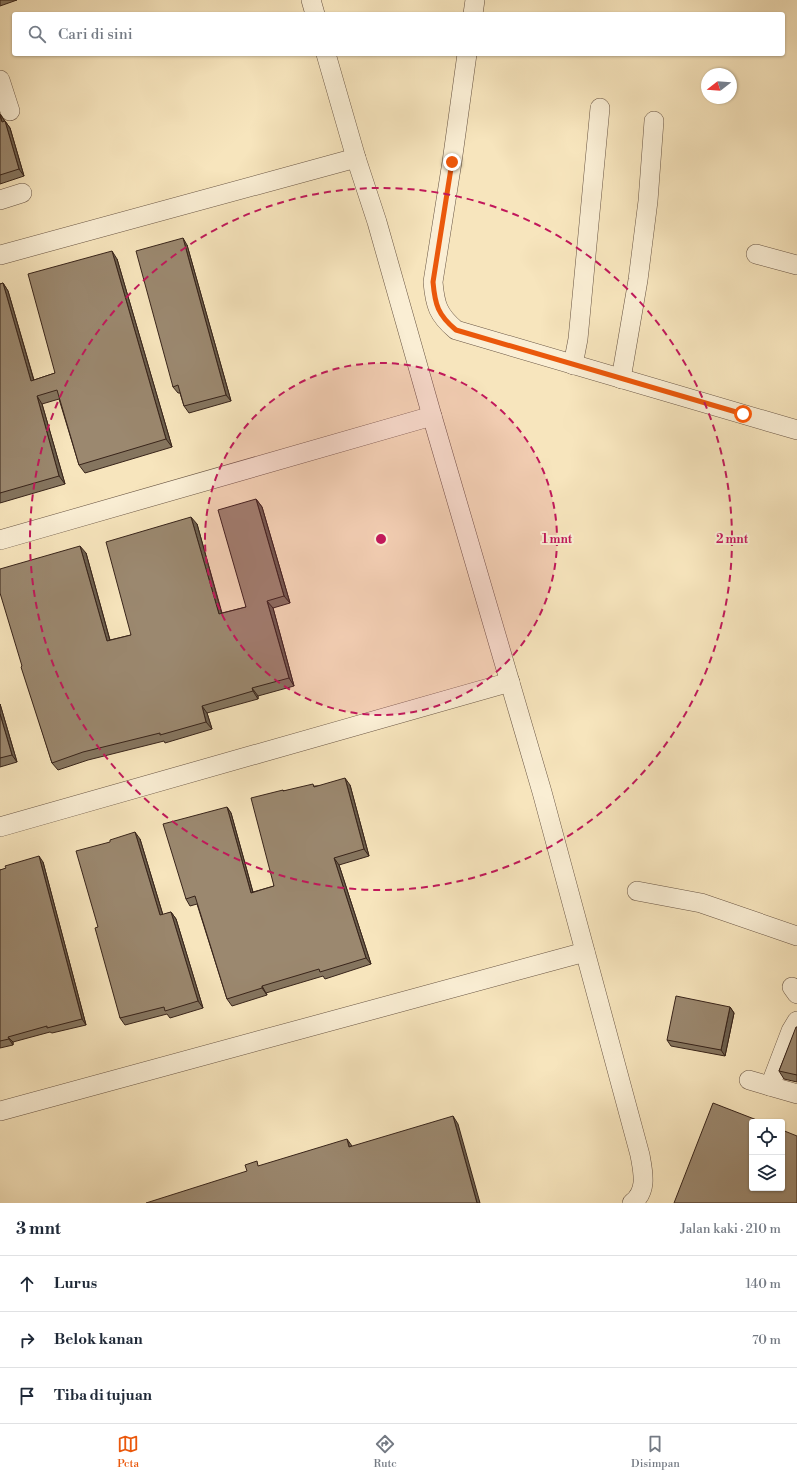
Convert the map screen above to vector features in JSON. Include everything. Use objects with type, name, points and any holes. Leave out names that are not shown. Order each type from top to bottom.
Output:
[{"type":"street","points":[[311,0],[314,12]]},
{"type":"street","points":[[473,12],[475,0]]},
{"type":"street","points":[[327,56],[356,158],[377,222],[542,792],[640,1155],[644,1176],[642,1190],[636,1200],[632,1203]]},
{"type":"street","points":[[467,56],[433,282],[434,299],[444,320],[456,330],[797,430]]},
{"type":"street","points":[[0,80],[10,111]]},
{"type":"street","points":[[573,365],[578,339],[600,108]]},
{"type":"street","points":[[621,379],[638,280],[648,201],[654,121]]},
{"type":"street","points":[[0,255],[356,158]]},
{"type":"street","points":[[0,200],[22,193]]},
{"type":"street","points":[[756,254],[797,265]]},
{"type":"street","points":[[0,540],[432,416]]},
{"type":"street","points":[[0,828],[510,682]]},
{"type":"street","points":[[637,891],[701,903],[797,936]]},
{"type":"street","points":[[0,1111],[585,952]]},
{"type":"street","points":[[770,1086],[791,1031],[797,1021]]},
{"type":"street","points":[[749,1080],[797,1094]]},
{"type":"building","points":[[0,116],[2,122],[5,121],[19,169],[0,175]]},
{"type":"building","points":[[183,238],[226,395],[184,406],[178,385],[173,387],[136,251]]},
{"type":"building","points":[[112,251],[166,439],[79,465],[57,390],[37,396],[59,476],[0,493],[0,284],[3,283],[31,381],[55,373],[28,274]]},
{"type":"building","points":[[256,499],[284,596],[267,601],[289,678],[252,688],[253,691],[202,706],[206,722],[160,735],[160,733],[83,752],[52,763],[21,667],[22,666],[0,593],[0,569],[80,546],[107,641],[131,635],[106,542],[191,517],[219,614],[246,607],[218,510]]},
{"type":"building","points":[[0,714],[12,755],[0,758]]},
{"type":"building","points":[[345,778],[364,849],[334,858],[366,958],[320,972],[319,969],[262,986],[262,988],[227,999],[195,896],[186,899],[163,824],[227,807],[251,893],[274,886],[251,798],[313,784],[314,787]]},
{"type":"building","points":[[135,832],[160,915],[171,912],[198,1001],[165,1011],[164,1007],[120,1018],[95,928],[98,927],[76,851],[110,842],[110,840]]},
{"type":"building","points":[[39,856],[82,1019],[47,1028],[47,1026],[8,1037],[9,1039],[0,1041],[0,870],[6,868],[5,866]]},
{"type":"building","points":[[676,996],[730,1007],[721,1050],[667,1040]]},
{"type":"building","points":[[797,1027],[797,1075],[779,1071]]},
{"type":"building","points":[[713,1103],[754,1119],[749,1119],[749,1191],[785,1191],[785,1131],[797,1136],[797,1203],[674,1203]]},
{"type":"building","points":[[453,1116],[477,1203],[146,1203],[247,1171],[245,1165],[257,1161],[258,1166],[347,1139],[349,1147]]},
{"type":"route","points":[[452,162],[433,282],[434,299],[444,320],[456,330],[743,414]]}]
